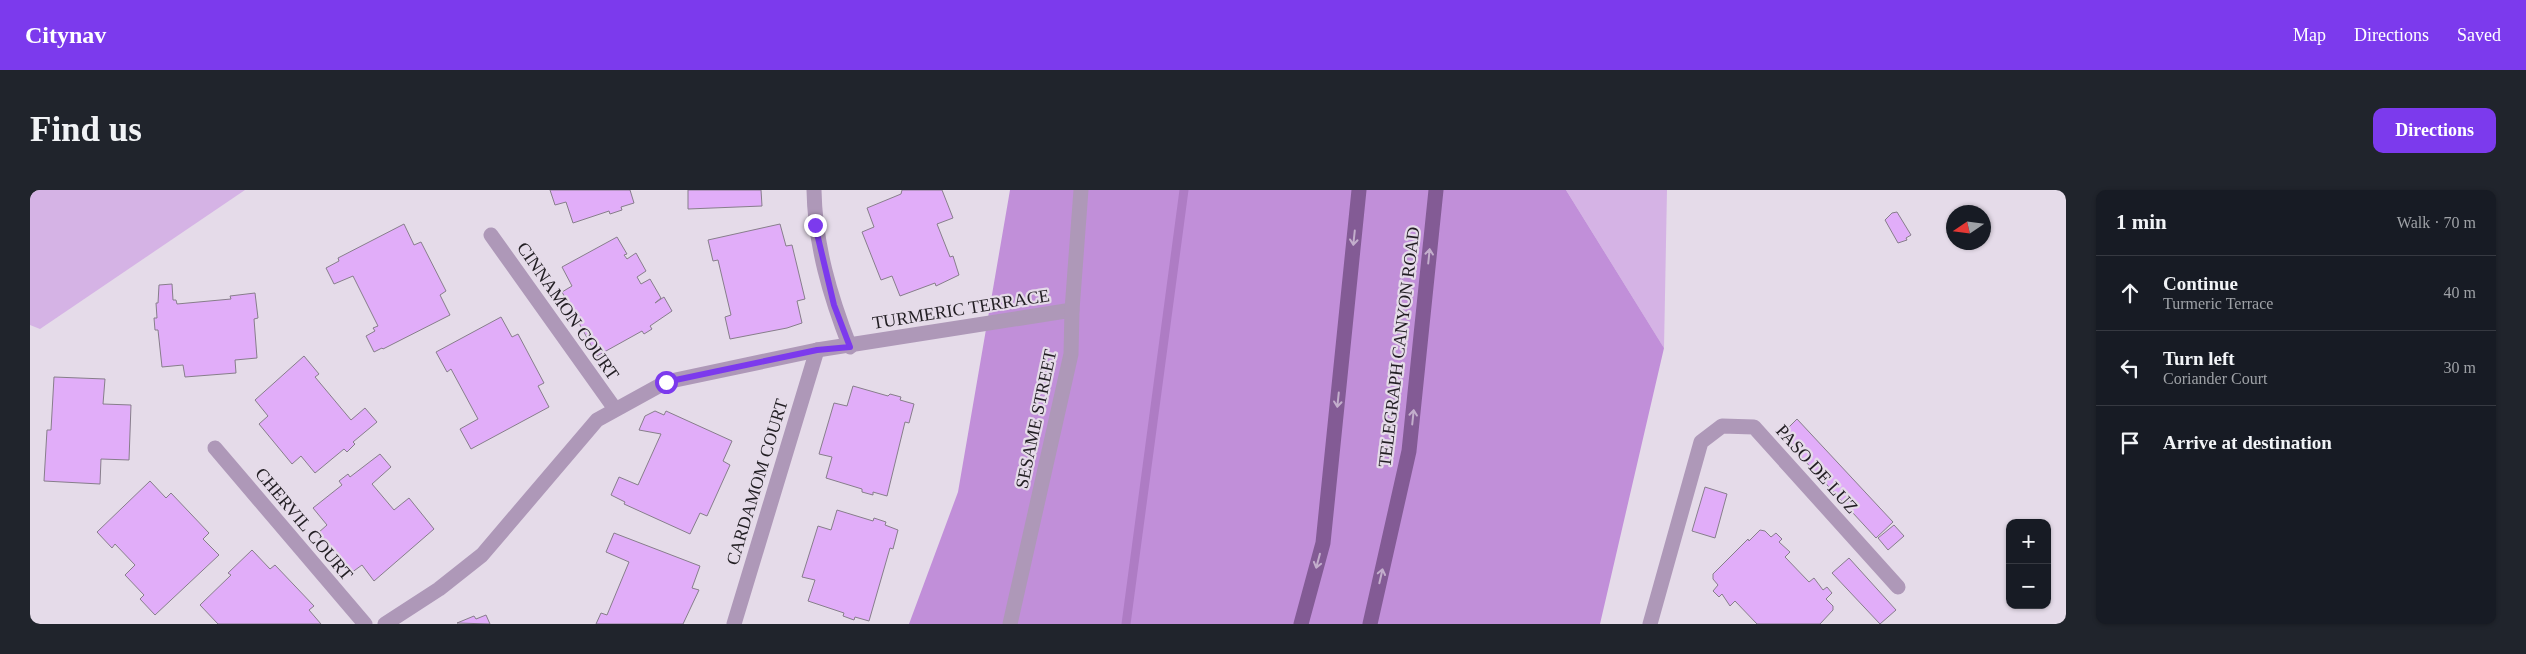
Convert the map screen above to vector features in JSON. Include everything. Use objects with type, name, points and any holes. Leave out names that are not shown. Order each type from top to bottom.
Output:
[{"type":"main road","points":[[1301,624],[1323,543],[1359,190]]},
{"type":"main road","name":"TELEGRAPH CANYON ROAD","points":[[1370,624],[1409,451],[1436,190]]},
{"type":"street","points":[[814,190],[815,225],[819,243],[834,305],[850,347]]},
{"type":"street","name":"SESAME STREET","points":[[1010,624],[1071,354],[1072,310],[1081,190]]},
{"type":"street","name":"CINNAMON COURT","points":[[491,235],[615,409]]},
{"type":"street","name":"TURMERIC TERRACE","points":[[385,624],[439,589],[482,555],[597,420],[666,382],[817,350],[850,347],[1072,310]]},
{"type":"street","name":"CARDAMOM COURT","points":[[734,624],[817,350]]},
{"type":"street","name":"PASO DE LUZ","points":[[1650,624],[1701,442],[1722,426],[1754,427],[1898,587]]},
{"type":"street","name":"CHERVIL COURT","points":[[215,448],[364,624]]},
{"type":"shaded area","points":[[30,190],[245,190],[40,329],[30,325]]},
{"type":"shaded area","points":[[1010,190],[1566,190],[1664,348],[1600,624],[909,624],[958,492]]},
{"type":"shaded area","points":[[1566,190],[1667,190],[1664,348]]},
{"type":"building","points":[[550,190],[630,190],[634,203],[621,207],[622,210],[610,214],[609,211],[573,223],[566,202],[555,205]]},
{"type":"building","points":[[688,190],[761,190],[762,206],[688,209]]},
{"type":"building","points":[[902,190],[942,190],[953,218],[937,224],[950,257],[953,256],[959,275],[936,286],[935,283],[900,296],[892,276],[881,280],[862,232],[874,227],[867,208],[901,194]]},
{"type":"building","points":[[1897,212],[1911,235],[1906,238],[1907,240],[1898,243],[1885,220],[1892,213]]},
{"type":"building","points":[[404,224],[414,245],[421,242],[446,291],[440,295],[450,315],[374,352],[366,336],[375,331],[373,328],[378,326],[353,276],[334,284],[326,268],[339,261],[338,258]]},
{"type":"building","points":[[780,224],[786,246],[792,245],[805,299],[797,301],[802,323],[787,328],[730,339],[725,317],[731,315],[718,260],[713,261],[708,240]]},
{"type":"building","points":[[617,237],[627,254],[624,255],[627,259],[636,253],[646,271],[637,277],[641,284],[650,279],[661,298],[655,303],[664,297],[672,311],[650,326],[652,329],[644,334],[642,331],[597,356],[562,292],[572,286],[562,267]]},
{"type":"building","points":[[172,284],[173,300],[176,300],[177,304],[231,299],[230,296],[255,293],[258,318],[254,319],[257,358],[235,360],[236,373],[185,377],[183,365],[162,367],[158,330],[155,330],[154,318],[157,318],[156,303],[158,303],[159,285]]},
{"type":"building","points":[[501,317],[512,337],[518,334],[544,383],[538,386],[549,407],[471,449],[460,429],[478,419],[451,369],[447,372],[436,352]]},
{"type":"building","points":[[304,356],[319,374],[315,377],[351,420],[365,408],[377,422],[353,442],[355,444],[347,452],[344,449],[315,473],[301,456],[292,464],[259,424],[268,416],[255,400]]},
{"type":"building","points":[[54,377],[105,379],[103,404],[131,405],[129,460],[101,459],[100,484],[44,481],[47,430],[51,430]]},
{"type":"building","points":[[853,386],[888,396],[890,394],[901,397],[900,400],[914,404],[909,423],[905,422],[887,496],[873,492],[873,495],[862,492],[862,489],[826,478],[832,457],[819,454],[834,403],[847,406]]},
{"type":"building","points":[[655,411],[664,415],[666,411],[732,441],[723,461],[730,465],[707,516],[700,513],[690,534],[624,504],[625,502],[611,495],[619,477],[638,485],[661,434],[639,430],[645,416]]},
{"type":"building","points":[[1797,419],[1893,522],[1876,538],[1781,435]]},
{"type":"building","points":[[380,454],[391,467],[372,484],[394,510],[409,498],[434,529],[374,581],[362,565],[351,573],[318,533],[327,525],[313,508],[342,485],[339,481],[348,474],[350,477]]},
{"type":"building","points":[[150,481],[166,498],[171,493],[209,533],[203,539],[219,555],[155,615],[140,599],[144,595],[125,575],[135,565],[115,544],[112,548],[97,532]]},
{"type":"building","points":[[1705,487],[1727,494],[1715,538],[1692,531]]},
{"type":"building","points":[[837,510],[873,521],[874,518],[886,522],[885,525],[898,530],[893,549],[890,548],[869,621],[855,617],[854,620],[843,616],[844,613],[808,601],[815,580],[802,577],[818,526],[831,530]]},
{"type":"building","points":[[1894,525],[1904,536],[1888,550],[1878,538]]},
{"type":"building","points":[[1760,530],[1765,531],[1771,537],[1776,533],[1782,539],[1779,542],[1790,552],[1785,557],[1809,582],[1814,578],[1823,590],[1827,587],[1832,593],[1826,599],[1833,606],[1833,610],[1820,624],[1757,624],[1735,601],[1730,606],[1722,594],[1719,597],[1713,591],[1718,585],[1713,579],[1713,574],[1748,539],[1749,541]]},
{"type":"building","points":[[614,533],[700,566],[692,588],[699,590],[683,624],[596,624],[601,613],[607,615],[629,562],[606,552]]},
{"type":"building","points":[[252,550],[270,569],[275,565],[314,606],[309,610],[321,624],[218,624],[200,605],[231,575],[228,573]]},
{"type":"building","points":[[1849,558],[1896,610],[1880,624],[1832,573]]},
{"type":"building","points":[[486,615],[490,624],[457,623],[474,616],[476,619]]},
{"type":"waterway","points":[[1126,624],[1184,190]]},
{"type":"route","points":[[666,382],[817,350],[850,347],[834,305],[815,225]]}]
